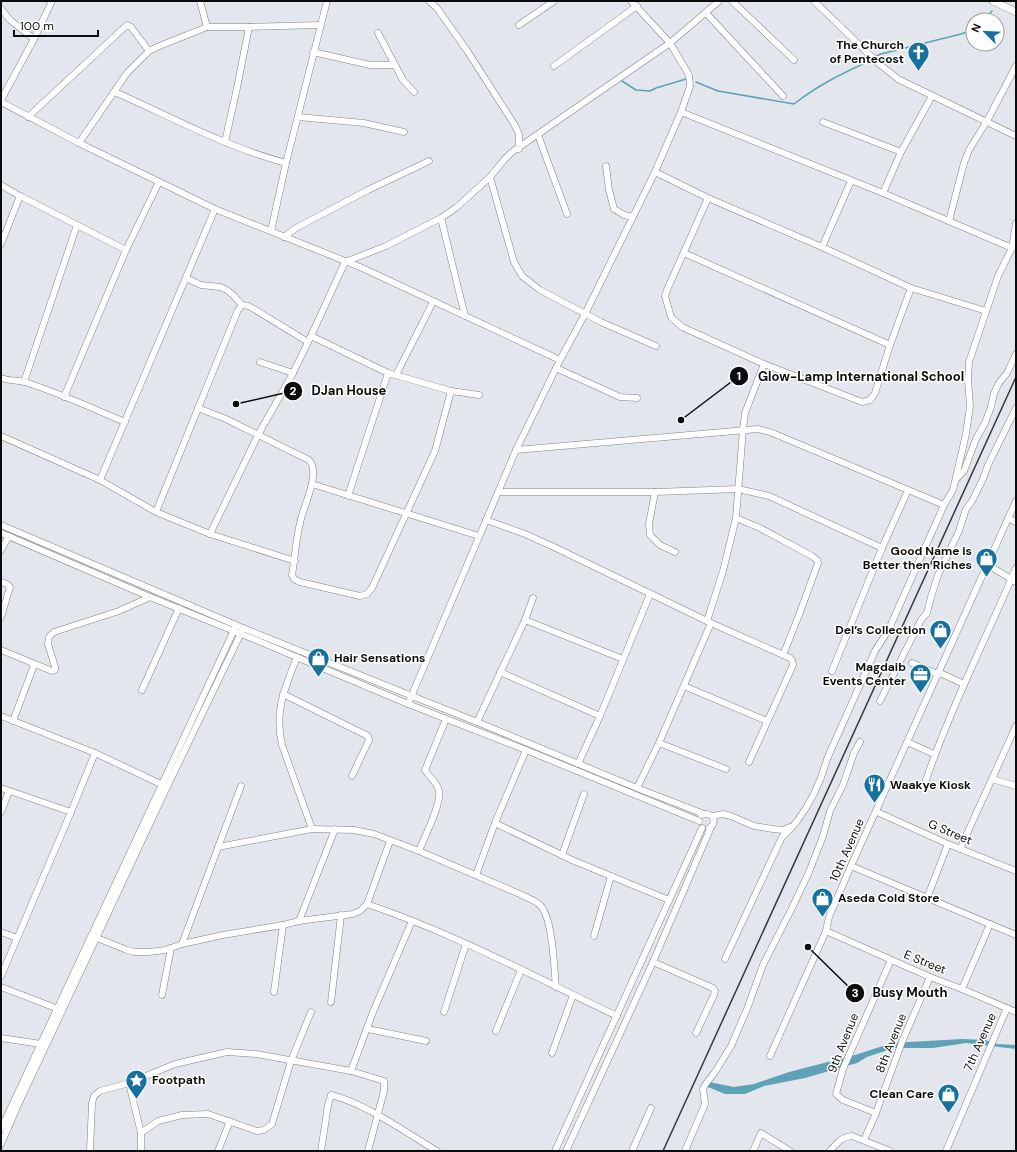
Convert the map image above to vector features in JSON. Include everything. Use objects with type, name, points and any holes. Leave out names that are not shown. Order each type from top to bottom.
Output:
[{"type":"street","points":[[52,1],[34,39],[1,101],[28,117],[79,143],[215,208],[344,262],[360,267],[560,360]]},
{"type":"street","points":[[200,1],[208,27]]},
{"type":"street","points":[[271,231],[313,52],[327,1]]},
{"type":"street","points":[[429,1],[437,8],[468,52],[514,124],[519,134],[520,141],[518,149]]},
{"type":"street","points":[[519,26],[554,1]]},
{"type":"street","points":[[408,704],[516,450],[655,172],[681,112],[690,86],[687,70],[670,43],[631,1]]},
{"type":"street","points":[[210,534],[258,435],[312,336],[344,262],[386,246],[441,218],[490,177],[504,160],[518,149],[670,43],[719,1]]},
{"type":"street","points":[[732,1],[794,60]]},
{"type":"street","points":[[814,1],[877,62],[898,79],[1016,136]]},
{"type":"street","points":[[993,1],[1016,12]]},
{"type":"street","points":[[554,66],[637,6]]},
{"type":"street","points":[[1,9],[10,20],[34,39]]},
{"type":"street","points":[[706,13],[783,96]]},
{"type":"street","points":[[28,117],[127,25],[131,27],[149,51]]},
{"type":"street","points":[[79,143],[127,73],[149,51],[208,27],[320,25]]},
{"type":"street","points":[[225,142],[249,27]]},
{"type":"street","points":[[378,33],[402,80],[414,92]]},
{"type":"street","points":[[313,52],[370,65],[393,65]]},
{"type":"street","points":[[949,221],[964,163],[969,150],[1016,66]]},
{"type":"street","points":[[115,92],[225,142],[286,163]]},
{"type":"street","points":[[883,193],[901,152],[932,96]]},
{"type":"street","points":[[681,112],[883,193],[1012,248]]},
{"type":"street","points":[[298,118],[364,123],[404,132]]},
{"type":"street","points":[[823,122],[901,152]]},
{"type":"street","points":[[538,135],[567,214]]},
{"type":"street","points":[[284,237],[296,228],[362,193],[429,161]]},
{"type":"street","points":[[606,166],[609,190],[614,209],[624,215],[633,217]]},
{"type":"street","points":[[655,172],[708,198],[822,246],[910,288],[986,311]]},
{"type":"street","points":[[490,177],[510,250],[514,262],[522,276],[540,290],[600,322],[656,346]]},
{"type":"street","points":[[822,246],[851,181]]},
{"type":"street","points":[[64,397],[126,250],[159,182]]},
{"type":"street","points":[[1,185],[126,250]]},
{"type":"street","points":[[1,244],[20,196]]},
{"type":"street","points":[[708,198],[665,296],[672,317],[682,327],[764,364],[862,402],[870,400],[875,393],[910,288]]},
{"type":"street","points":[[100,480],[215,208]]},
{"type":"street","points":[[441,218],[465,316]]},
{"type":"street","points":[[725,959],[782,837],[797,821],[815,791],[823,774],[827,759],[875,651],[889,629],[944,505],[953,490],[966,434],[969,411],[969,362],[998,276],[1012,248],[1016,223]]},
{"type":"street","points":[[24,382],[77,225]]},
{"type":"street","points":[[684,253],[890,345]]},
{"type":"street","points":[[186,278],[197,284],[220,287],[227,290],[242,305],[249,306],[308,342]]},
{"type":"street","points":[[396,375],[433,302]]},
{"type":"street","points":[[156,512],[238,310],[242,305]]},
{"type":"street","points":[[312,336],[388,373],[451,390],[479,395]]},
{"type":"street","points":[[956,479],[964,471],[976,439],[987,417],[994,393],[999,383],[1007,373],[1016,354]]},
{"type":"street","points":[[260,362],[293,373]]},
{"type":"street","points":[[637,788],[684,686],[709,622],[736,518],[745,413],[764,364]]},
{"type":"street","points":[[556,368],[620,397],[636,398]]},
{"type":"street","points":[[348,496],[388,373]]},
{"type":"street","points":[[1,378],[24,382],[125,422]]},
{"type":"street","points":[[198,408],[226,419],[309,460],[312,463],[312,484],[301,520],[292,575],[294,579],[360,596],[367,594],[372,588],[435,451],[451,390]]},
{"type":"street","points":[[880,701],[921,620],[927,613],[938,575],[959,531],[966,509],[972,502],[1016,408]]},
{"type":"street","points":[[516,450],[743,429],[758,429],[770,432],[944,505]]},
{"type":"street","points":[[1,436],[100,480],[156,512],[210,534],[295,561]]},
{"type":"street","points":[[312,484],[479,536]]},
{"type":"street","points":[[498,492],[655,492],[738,489],[769,496],[882,548]]},
{"type":"street","points":[[832,671],[882,548],[908,490]]},
{"type":"street","points":[[655,492],[649,524],[650,535],[660,545],[675,552]]},
{"type":"street","name":"10th Avenue","points":[[770,1056],[826,931],[829,917],[851,866],[877,812],[1016,500]]},
{"type":"street","points":[[736,518],[760,528],[817,560],[818,563],[783,655]]},
{"type":"street","points":[[1008,518],[1016,522]]},
{"type":"street","points":[[486,520],[525,534],[556,548],[709,622],[790,658],[792,660],[792,665],[749,762]]},
{"type":"street","points":[[1,525],[242,631],[297,657],[408,704],[526,750],[699,821],[702,828],[618,1016],[555,1151]]},
{"type":"street","points":[[1,533],[150,597],[235,628]]},
{"type":"street","points":[[1,550],[9,536]]},
{"type":"street","points":[[988,565],[1014,580]]},
{"type":"street","points":[[924,786],[934,754],[964,684],[1014,580],[1016,568]]},
{"type":"street","points":[[1,582],[10,587],[1,617]]},
{"type":"street","points":[[578,764],[600,716],[650,594]]},
{"type":"street","points":[[1,650],[52,672],[55,670],[55,665],[48,644],[49,637],[54,632],[119,611],[150,597]]},
{"type":"street","points":[[477,722],[525,620],[533,598]]},
{"type":"street","points":[[142,690],[179,608]]},
{"type":"street","points":[[525,620],[623,659]]},
{"type":"street","points":[[1,1129],[41,1044],[97,938],[235,628]]},
{"type":"street","points":[[242,631],[412,695],[578,764],[704,814],[710,814],[712,816],[723,814],[754,826],[773,829],[783,830],[792,826]]},
{"type":"street","points":[[1,1144],[60,1009],[164,786],[242,631]]},
{"type":"street","points":[[297,657],[283,694],[278,721],[279,733],[312,829]]},
{"type":"street","points":[[912,663],[964,684]]},
{"type":"street","points":[[13,721],[34,665]]},
{"type":"street","points":[[500,672],[600,716]]},
{"type":"street","points":[[684,686],[767,721]]},
{"type":"street","points":[[283,694],[368,736],[369,740],[352,776]]},
{"type":"street","points":[[1,716],[95,753],[164,786]]},
{"type":"street","points":[[419,851],[439,801],[440,792],[436,782],[425,770],[446,719]]},
{"type":"street","points":[[960,849],[1016,726]]},
{"type":"street","points":[[685,1151],[705,1104],[703,1089],[731,1046],[747,1009],[763,965],[809,872],[823,836],[830,811],[843,785],[854,753],[860,742]]},
{"type":"street","points":[[907,742],[934,754]]},
{"type":"street","points":[[659,743],[726,769]]},
{"type":"street","points":[[476,875],[495,823],[526,750]]},
{"type":"street","points":[[1,976],[95,753]]},
{"type":"street","points":[[992,779],[1016,786]]},
{"type":"street","points":[[182,944],[241,786]]},
{"type":"street","points":[[1,788],[71,812]]},
{"type":"street","points":[[1,812],[10,791]]},
{"type":"street","points":[[562,855],[584,794]]},
{"type":"street","name":"G Street","points":[[877,812],[948,844],[1016,871]]},
{"type":"street","points":[[699,821],[701,816],[704,814]]},
{"type":"street","points":[[566,1151],[653,962],[714,822],[712,816]]},
{"type":"street","points":[[495,823],[562,855],[669,900]]},
{"type":"street","points":[[702,828],[711,827]]},
{"type":"street","points":[[218,847],[312,829],[335,829],[354,830],[374,834],[419,851],[538,903],[542,907],[550,930],[556,987]]},
{"type":"street","points":[[299,921],[335,829]]},
{"type":"street","points":[[97,938],[134,952],[165,950],[182,944],[299,921],[353,914],[360,911],[367,904],[390,841]]},
{"type":"street","points":[[927,898],[948,844]]},
{"type":"street","points":[[851,866],[1016,935]]},
{"type":"street","points":[[594,936],[611,876]]},
{"type":"street","points":[[367,904],[466,944],[618,1016]]},
{"type":"street","points":[[331,1002],[341,915]]},
{"type":"street","points":[[351,1071],[412,921]]},
{"type":"street","points":[[962,988],[990,924]]},
{"type":"street","points":[[274,992],[283,925]]},
{"type":"street","name":"E Street","points":[[826,931],[930,977],[962,988],[1016,1012]]},
{"type":"street","points":[[1,932],[17,938]]},
{"type":"street","points":[[444,1012],[466,944]]},
{"type":"street","points":[[162,995],[171,948]]},
{"type":"street","name":"9th Avenue","points":[[876,1113],[843,1100],[836,1094],[843,1068],[891,960]]},
{"type":"street","points":[[653,962],[713,988],[715,991],[696,1033]]},
{"type":"street","points":[[496,1031],[521,970]]},
{"type":"street","name":"8th Avenue","points":[[864,1140],[876,1113],[902,1042],[930,977]]},
{"type":"street","points":[[1,987],[60,1009]]},
{"type":"street","points":[[552,1053],[573,995]]},
{"type":"street","name":"7th Avenue","points":[[946,1151],[1007,1008]]},
{"type":"street","points":[[141,1133],[158,1121],[182,1115],[208,1114],[258,1131],[264,1130],[272,1124],[291,1061],[311,1012]]},
{"type":"street","points":[[368,1028],[426,1041]]},
{"type":"street","points":[[1,1038],[41,1044]]},
{"type":"street","points":[[90,1151],[92,1103],[94,1096],[100,1091],[129,1083],[175,1064],[227,1052],[256,1054],[351,1071],[384,1081],[384,1091],[368,1151]]},
{"type":"street","points":[[129,1083],[141,1133],[141,1151]]},
{"type":"street","points":[[321,1151],[328,1105],[331,1096],[340,1098],[377,1114],[437,1151]]},
{"type":"street","points":[[632,1151],[651,1108]]},
{"type":"street","points":[[218,1151],[230,1121]]},
{"type":"street","points":[[753,1151],[761,1134],[790,1151]]},
{"type":"street","points":[[830,1151],[839,1140],[845,1136],[852,1136],[890,1151]]},
{"type":"water","points":[[962,1039],[985,1040],[997,1044],[1016,1045],[1016,1049],[966,1043],[933,1048],[894,1048],[867,1057],[857,1063],[805,1078],[764,1086],[745,1094],[725,1094],[708,1087],[709,1082],[734,1087],[754,1084],[789,1072],[855,1055],[892,1043]]},
{"type":"waterway","points":[[874,57],[965,33]]},
{"type":"waterway","points":[[696,82],[718,91],[794,104],[828,81],[865,63]]},
{"type":"waterway","points":[[622,81],[636,90],[650,91],[686,79]]},
{"type":"railway","points":[[663,1151],[1016,377]]},
{"type":"place","name":"The Church of Pentecost","points":[[919,72]]},
{"type":"place","name":"DJan House","points":[[236,404]]},
{"type":"place","name":"Glow-Lamp International School","points":[[681,420]]},
{"type":"place","name":"Good Name is Better then Riches","points":[[987,578]]},
{"type":"place","name":"Del’s Collection","points":[[941,650]]},
{"type":"place","name":"Hair Sensations","points":[[318,678]]},
{"type":"place","name":"Magdaib Events Center","points":[[921,694]]},
{"type":"place","name":"Waakye Kiosk","points":[[874,804]]},
{"type":"place","name":"Aseda Cold Store","points":[[823,918]]},
{"type":"place","name":"Busy Mouth","points":[[808,947]]},
{"type":"place","name":"Footpath","points":[[137,1100]]},
{"type":"place","name":"Clean Care","points":[[949,1114]]}]
